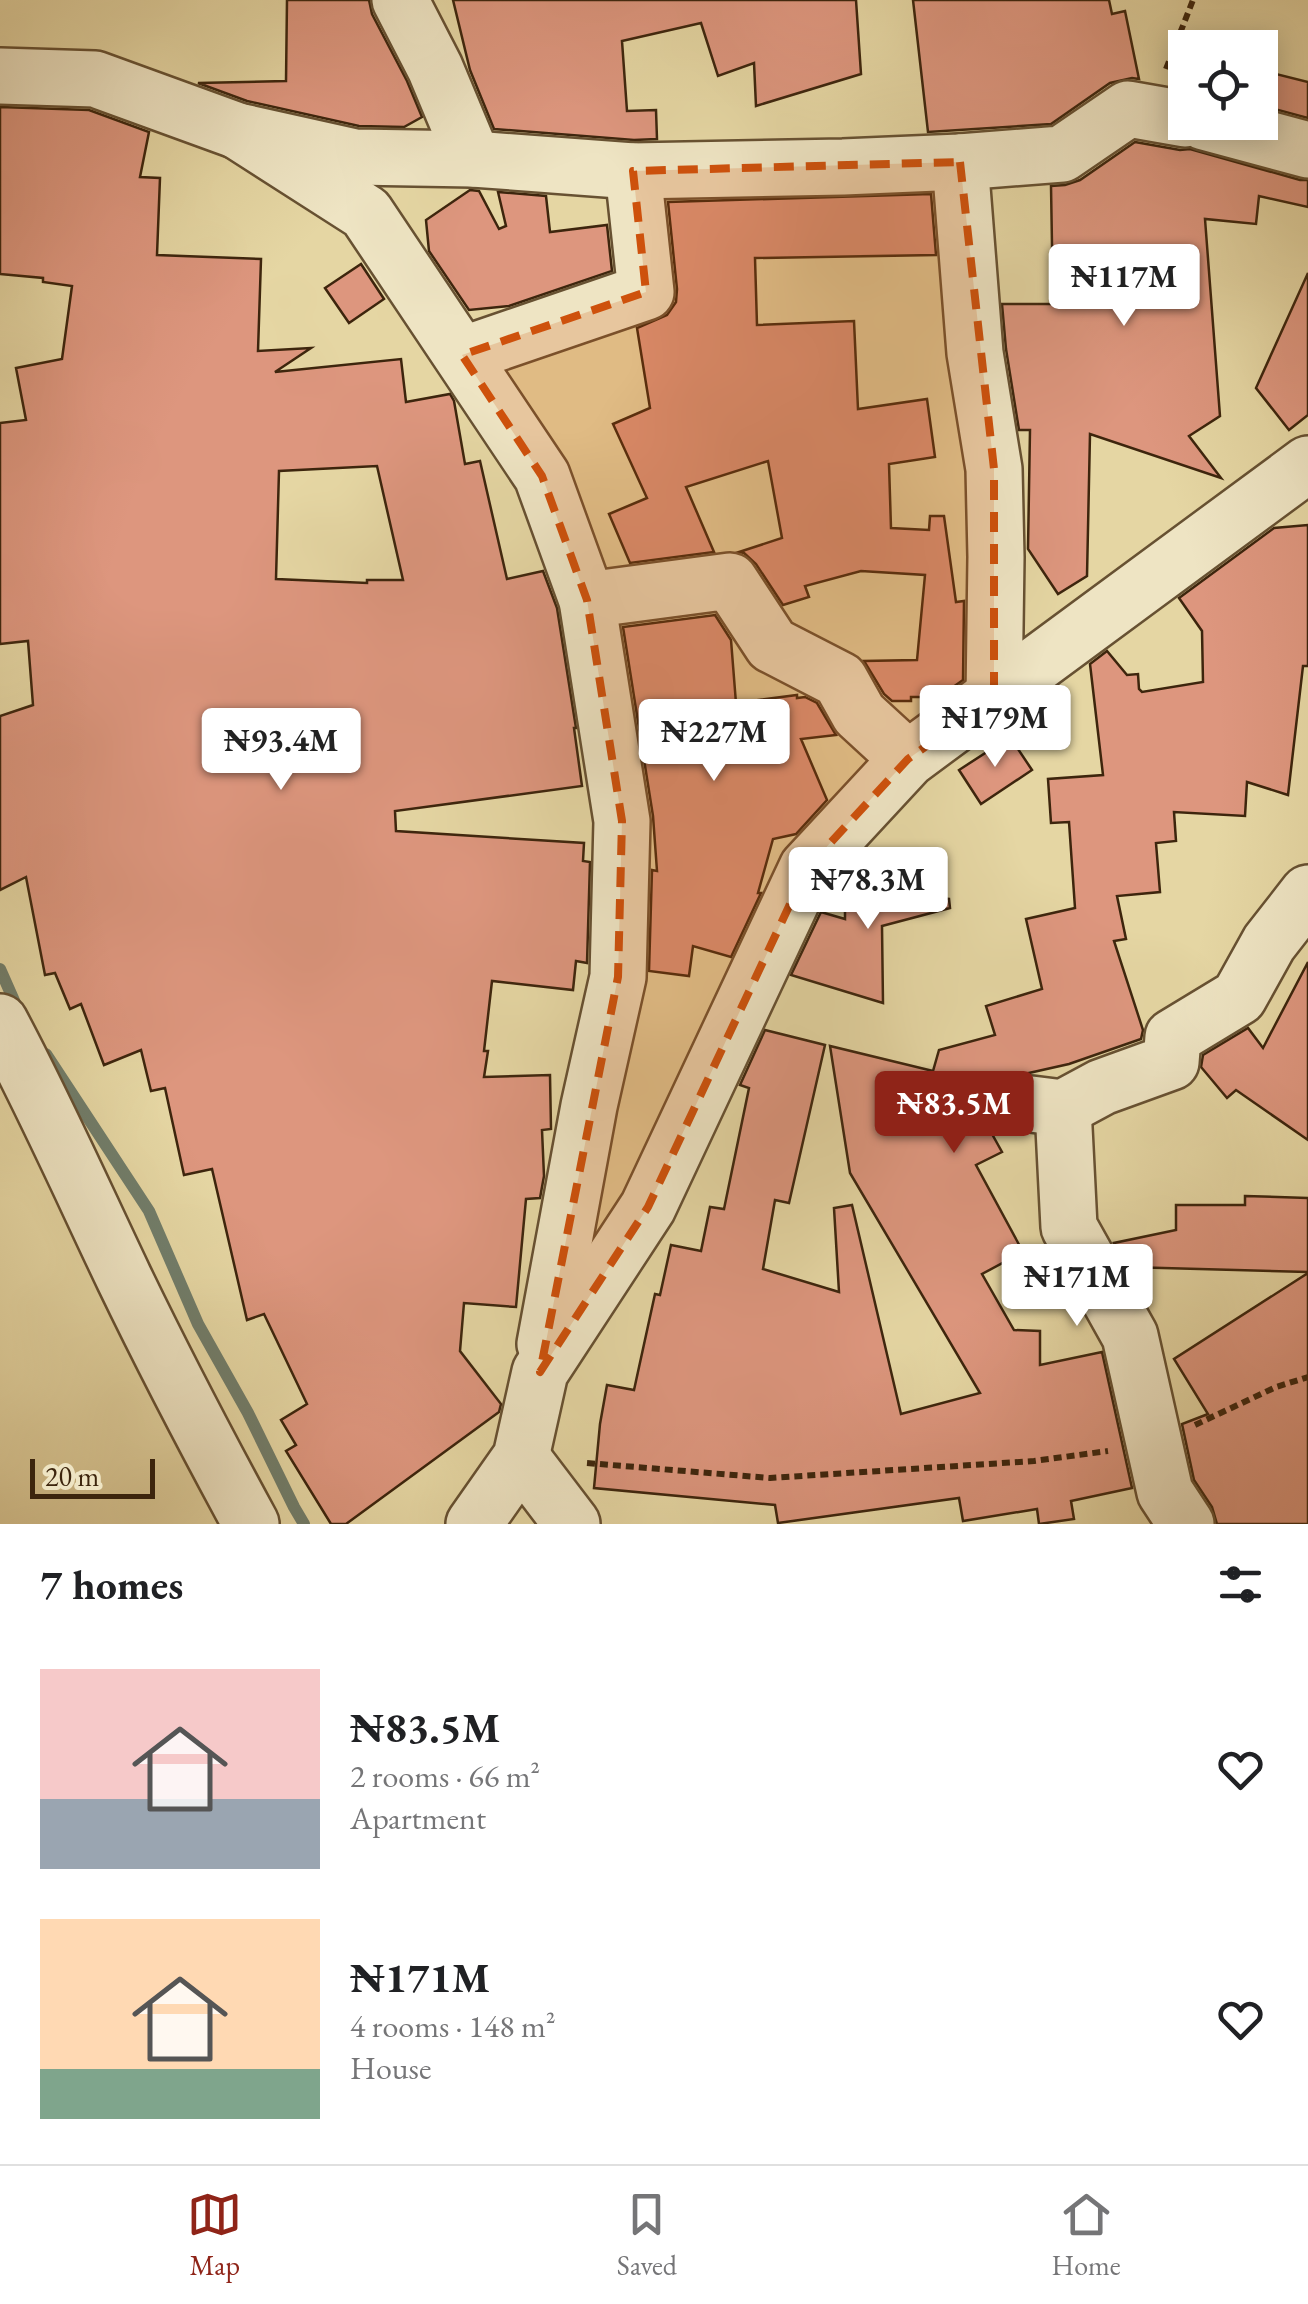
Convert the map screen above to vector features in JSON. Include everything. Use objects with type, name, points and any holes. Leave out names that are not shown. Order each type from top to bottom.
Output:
[{"type":"street","points":[[400,0],[473,159]]},
{"type":"street","points":[[0,76],[95,79],[238,131],[355,157],[473,159],[634,171],[843,168],[1062,154],[1128,110],[1166,116]]},
{"type":"street","points":[[238,131],[366,213],[542,476],[588,600],[622,821],[618,977],[521,1457],[474,1524]]},
{"type":"street","points":[[1271,140],[1308,150]]},
{"type":"street","points":[[960,162],[975,353],[994,469],[994,698]]},
{"type":"street","points":[[462,355],[646,292],[634,171]]},
{"type":"street","points":[[540,1372],[648,1206],[807,868],[908,759],[1308,464]]},
{"type":"street","points":[[588,600],[730,581],[772,645],[840,680],[859,714],[908,759]]},
{"type":"street","points":[[1186,1524],[1166,1492],[1130,1336],[1069,1227],[1047,1106],[1171,1062],[1173,1037],[1239,998],[1269,943],[1308,893]]},
{"type":"street","points":[[0,1022],[35,1087],[134,1298],[251,1524]]},
{"type":"street","points":[[521,1457],[572,1524]]},
{"type":"path","points":[[1166,116],[1193,0]]},
{"type":"path","points":[[521,1457],[770,1478],[1034,1461],[1154,1444],[1276,1387],[1308,1377]]},
{"type":"highlighted area","points":[[960,162],[994,469],[994,698],[908,759],[807,868],[648,1207],[540,1372],[618,977],[622,821],[587,600],[542,476],[462,355],[646,292],[633,171]]},
{"type":"building","points":[[287,0],[369,0],[372,14],[422,117],[404,127],[359,126],[247,101],[198,83],[286,81]]},
{"type":"building","points":[[453,0],[856,0],[861,74],[756,106],[754,63],[718,76],[701,23],[622,41],[627,111],[656,110],[657,139],[494,129],[470,70]]},
{"type":"building","points":[[913,0],[1109,0],[1112,14],[1125,11],[1139,79],[1110,83],[1051,124],[928,132]]},
{"type":"building","points":[[1278,74],[1308,82],[1308,118],[1278,110]]},
{"type":"building","points":[[0,107],[89,110],[149,132],[140,177],[160,178],[157,255],[261,259],[258,351],[311,348],[275,372],[401,359],[406,402],[450,394],[465,464],[480,461],[507,579],[543,571],[557,608],[582,786],[395,811],[396,831],[584,843],[583,861],[590,862],[587,963],[576,961],[573,990],[492,981],[484,1077],[550,1075],[551,1129],[542,1130],[544,1176],[540,1198],[526,1199],[516,1307],[464,1303],[460,1351],[501,1404],[499,1412],[346,1524],[331,1524],[286,1451],[296,1445],[281,1420],[307,1404],[264,1314],[247,1320],[212,1169],[184,1175],[165,1088],[151,1091],[141,1050],[104,1065],[81,1004],[70,1009],[55,973],[45,975],[26,877],[0,890],[0,716],[33,705],[28,641],[0,644],[0,423],[26,420],[16,368],[62,359],[72,286],[43,282],[43,278],[0,274]],"holes":[[[377,466],[403,580],[367,583],[276,579],[279,471]]]},
{"type":"building","points":[[1135,142],[1190,149],[1308,180],[1308,207],[1259,196],[1256,224],[1205,219],[1220,416],[1189,436],[1221,478],[1090,434],[1087,576],[1058,594],[1028,549],[1030,430],[1019,430],[1002,304],[1053,304],[1051,186],[1080,180]]},
{"type":"building","points":[[470,190],[479,191],[499,229],[506,226],[498,192],[546,196],[550,232],[607,225],[612,271],[509,306],[469,310],[429,251],[426,220]]},
{"type":"building","points":[[931,194],[936,255],[755,258],[757,325],[854,321],[858,409],[927,399],[935,457],[889,464],[891,528],[929,530],[930,516],[944,516],[956,602],[964,601],[963,680],[939,697],[892,701],[864,661],[917,660],[925,575],[861,571],[805,586],[809,597],[783,605],[756,564],[739,552],[782,538],[768,461],[686,487],[714,552],[630,563],[609,514],[647,498],[613,424],[650,408],[637,328],[667,315],[676,302],[668,202]]},
{"type":"building","points":[[361,264],[384,299],[349,323],[325,288]]},
{"type":"building","points":[[1308,273],[1308,415],[1289,430],[1256,388]]},
{"type":"building","points":[[1308,525],[1308,666],[1303,666],[1288,795],[1247,782],[1245,816],[1174,812],[1176,841],[1156,843],[1160,892],[1117,896],[1126,939],[1114,941],[1143,1030],[1141,1039],[1069,1064],[1020,1075],[1002,1084],[1004,1119],[987,1125],[1002,1152],[976,1165],[1023,1252],[982,1274],[1014,1330],[1040,1331],[1040,1365],[1102,1352],[1132,1488],[1071,1501],[1074,1519],[1039,1524],[1037,1509],[963,1521],[959,1498],[778,1523],[775,1505],[594,1488],[607,1385],[634,1390],[655,1294],[660,1295],[671,1245],[701,1251],[710,1207],[724,1209],[749,1088],[740,1085],[765,1030],[825,1045],[789,1203],[775,1200],[763,1269],[839,1292],[834,1208],[852,1205],[901,1414],[980,1393],[850,1173],[830,1046],[933,1071],[939,1050],[995,1035],[986,1006],[1042,989],[1026,919],[1075,908],[1069,822],[1051,823],[1048,779],[1103,775],[1090,664],[1107,651],[1127,675],[1138,674],[1142,692],[1203,682],[1202,631],[1179,598],[1274,528]]},
{"type":"building","points":[[715,615],[731,640],[736,703],[797,695],[817,703],[836,735],[801,739],[827,800],[796,834],[773,839],[761,893],[731,957],[693,946],[689,976],[649,971],[652,870],[657,871],[653,816],[623,627]]},
{"type":"building","points":[[1010,737],[1032,770],[981,804],[959,770]]},
{"type":"building","points":[[945,857],[938,898],[949,899],[950,908],[882,926],[883,1003],[791,975],[821,912],[845,919],[845,897],[891,897],[884,873]]},
{"type":"building","points":[[1308,962],[1308,1140],[1236,1090],[1227,1098],[1201,1067],[1203,1055],[1248,1028],[1263,1048]]},
{"type":"building","points":[[1245,1196],[1308,1198],[1308,1272],[1127,1267],[1114,1243],[1176,1230],[1176,1205],[1245,1205]]},
{"type":"building","points":[[1308,1273],[1308,1524],[1217,1524],[1212,1507],[1194,1480],[1182,1424],[1208,1414],[1174,1359]]},
{"type":"waterway","points":[[0,969],[19,1012]]},
{"type":"waterway","points":[[46,1054],[149,1211],[198,1324],[304,1524]]}]
